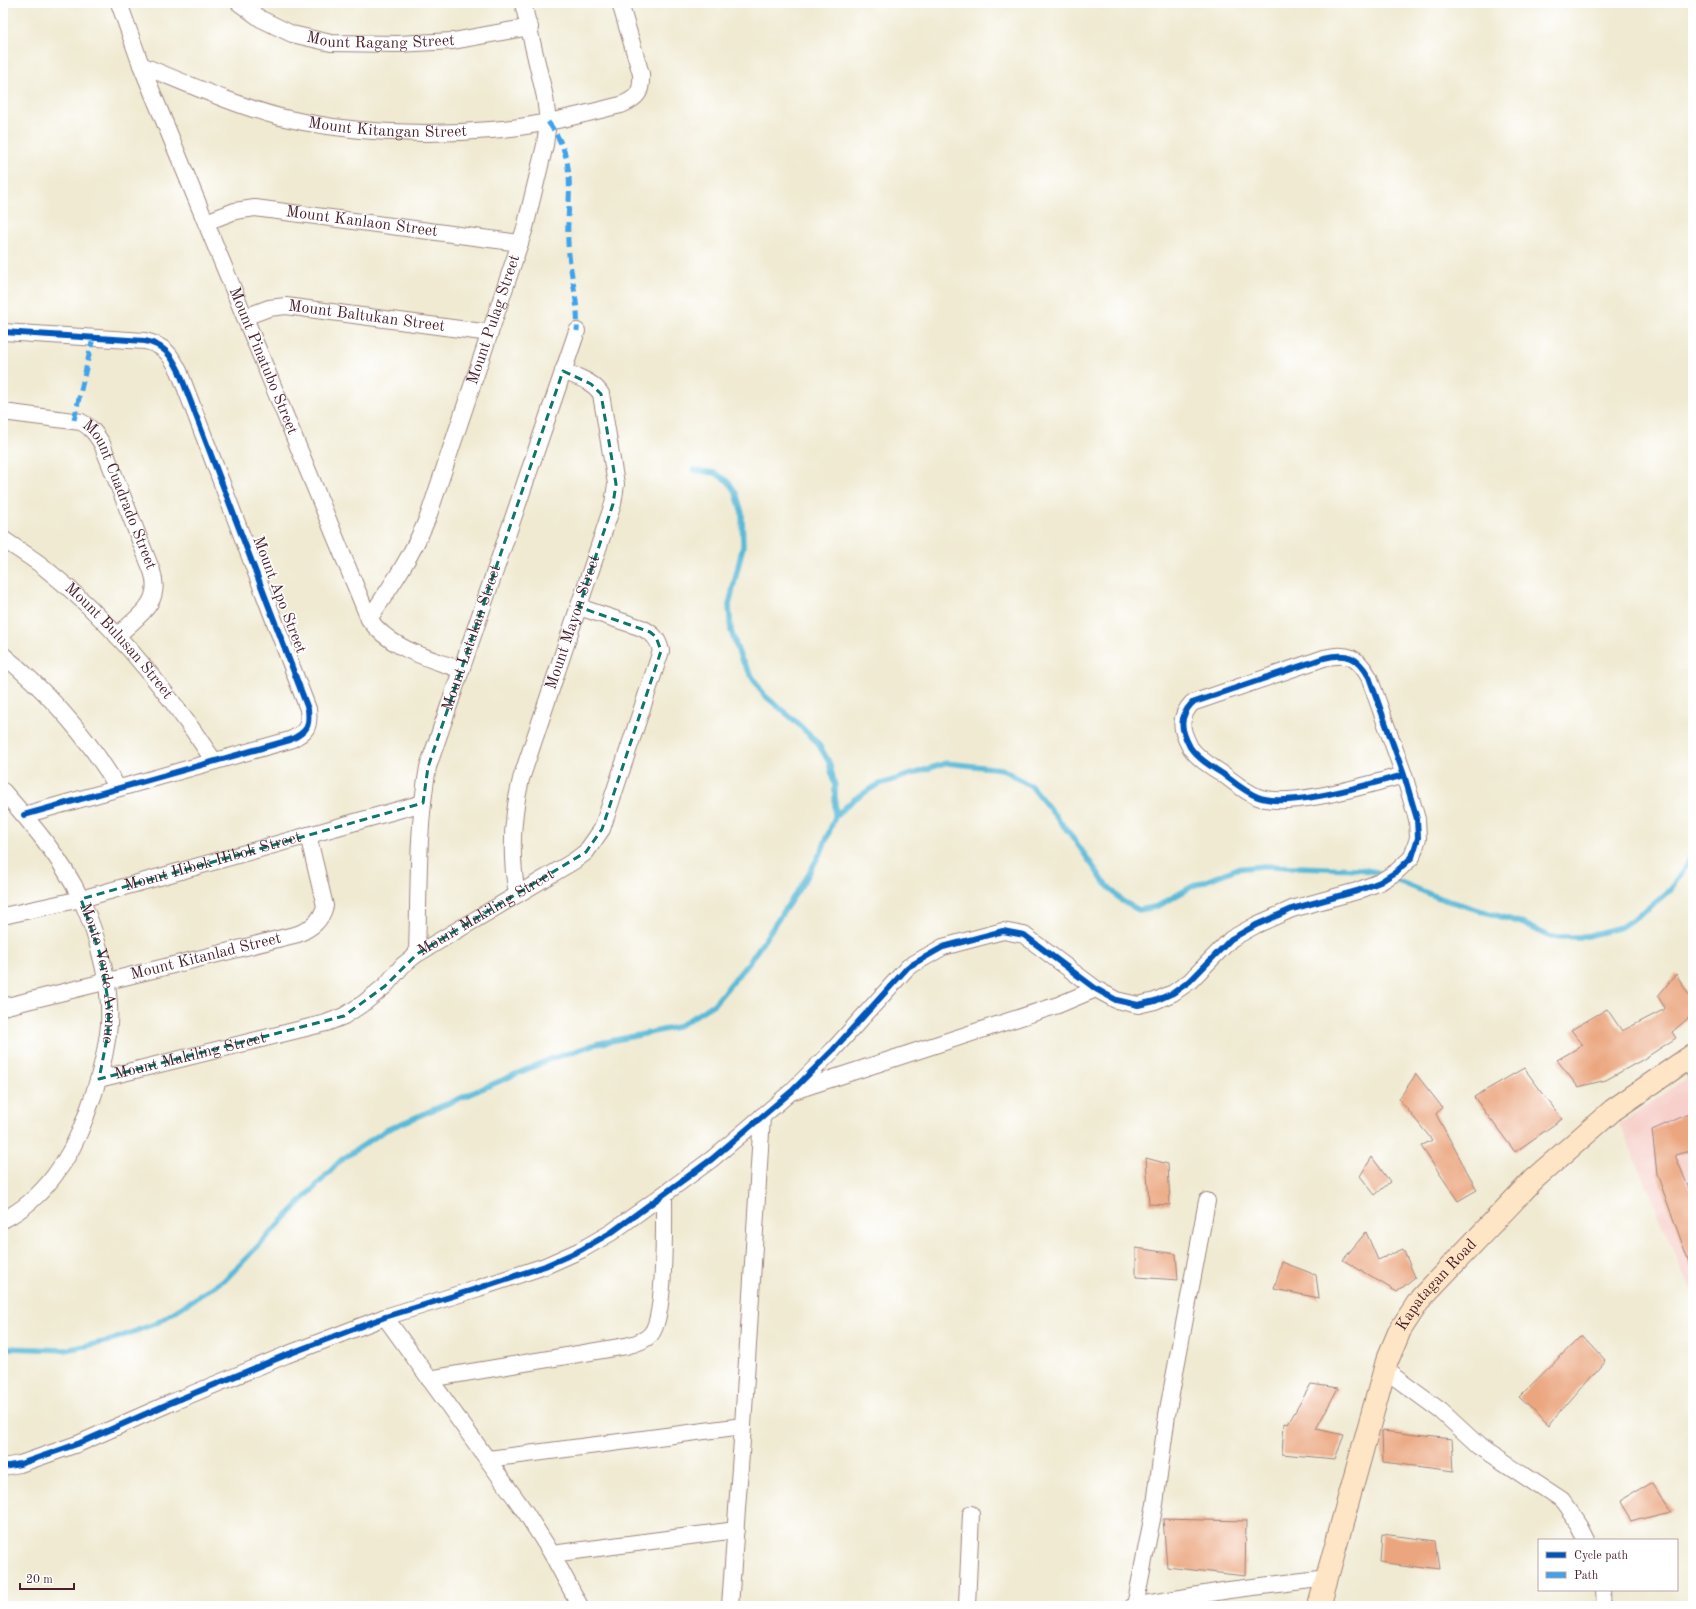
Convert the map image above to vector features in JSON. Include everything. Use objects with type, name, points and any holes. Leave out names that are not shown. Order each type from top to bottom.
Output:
[{"type":"main road","name":"Kapatagan Road","points":[[1319,1606],[1385,1370],[1400,1330],[1421,1298],[1534,1179],[1613,1110],[1690,1064]]},
{"type":"street","name":"Mount Pinatubo Street","points":[[119,3],[141,65],[369,619],[383,636],[398,646],[461,670]]},
{"type":"street","name":"Mount Ragang Street","points":[[239,3],[261,19],[292,34],[331,43],[398,44],[453,41],[530,26]]},
{"type":"street","name":"Mount Pulag Street","points":[[369,619],[405,566],[418,542],[428,517],[520,243],[540,167],[548,122],[545,97],[530,26],[523,3]]},
{"type":"street","name":"Mount Kitangan Street","points":[[141,65],[220,97],[280,117],[334,126],[382,131],[444,132],[492,130],[548,122],[622,105],[630,101],[638,94],[642,85],[641,74],[620,3]]},
{"type":"street","name":"Mount Kanlaon Street","points":[[206,222],[235,211],[255,208],[520,243]]},
{"type":"street","name":"Mount Baltukan Street","points":[[245,317],[270,308],[286,306],[490,333]]},
{"type":"street","name":"Mount Latukan Street","points":[[417,954],[423,803],[428,767],[577,331]]},
{"type":"street","name":"Mount Apo Street","points":[[3,332],[146,341],[164,348],[168,353],[179,371],[308,709],[309,721],[306,730],[299,736],[290,740],[24,815]]},
{"type":"street","name":"Mount Mayon Street","points":[[517,894],[513,863],[516,799],[521,779],[613,504],[616,484],[601,394],[597,388],[591,384],[564,371]]},
{"type":"street","name":"Mount Cuadrado Street","points":[[3,412],[81,422],[92,430],[102,444],[152,571],[156,588],[150,604],[117,636]]},
{"type":"street","name":"Mount Bulusan Street","points":[[3,540],[45,568],[74,593],[117,636],[182,714],[214,762]]},
{"type":"street","name":"Mount Makiling Street","points":[[98,1080],[326,1023],[344,1016],[364,1004],[385,986],[403,965],[417,954],[574,861],[586,852],[602,829],[661,651],[656,637],[650,632],[579,607]]},
{"type":"street","points":[[3,1467],[20,1464],[80,1443],[168,1404],[286,1355],[385,1317],[544,1266],[581,1250],[612,1232],[712,1159],[792,1091],[833,1050],[908,967],[943,947],[1003,931],[1024,935],[1096,989],[1116,1000],[1138,1005],[1155,1001],[1173,993],[1190,981],[1231,939],[1256,925],[1292,909],[1357,891],[1380,882],[1396,872],[1412,857],[1418,838],[1417,819],[1404,775],[1369,677],[1362,664],[1351,657],[1338,655],[1324,658],[1192,703],[1186,710],[1182,720],[1183,734],[1193,750],[1244,790],[1258,797],[1273,801],[1310,798],[1404,775]]},
{"type":"street","points":[[3,656],[43,692],[73,725],[106,768],[118,788]]},
{"type":"street","name":"Monte Verde Avenue","points":[[3,791],[24,815],[59,862],[81,899],[100,954],[109,1006],[108,1033],[98,1080],[80,1132],[64,1164],[38,1195],[14,1214],[3,1220]]},
{"type":"street","name":"Mount Hibok Hibok Street","points":[[3,916],[81,899],[423,803]]},
{"type":"street","name":"Mount Kitanlad Street","points":[[3,1007],[298,934],[311,929],[323,914],[325,906],[308,835]]},
{"type":"street","points":[[792,1091],[1058,1005],[1096,989]]},
{"type":"street","points":[[730,1606],[743,1426],[762,1116]]},
{"type":"street","points":[[429,1379],[626,1346],[641,1342],[651,1335],[658,1323],[662,1294],[664,1195]]},
{"type":"street","points":[[1207,1201],[1167,1415],[1155,1504],[1134,1606],[1229,1590],[1327,1578]]},
{"type":"street","points":[[385,1317],[488,1459],[552,1554],[580,1606]]},
{"type":"street","points":[[1385,1370],[1441,1412],[1479,1446],[1562,1501],[1580,1526],[1586,1539]]},
{"type":"street","points":[[488,1459],[743,1426]]},
{"type":"street","points":[[966,1606],[971,1514]]},
{"type":"street","points":[[552,1554],[736,1530]]},
{"type":"street","points":[[1604,1591],[1605,1606]]},
{"type":"highlighted area","points":[[563,371],[591,384],[601,394],[616,484],[613,504],[579,607],[650,632],[656,637],[661,651],[602,829],[586,852],[417,954],[385,986],[344,1016],[99,1079],[108,1033],[109,1006],[100,954],[81,899],[423,803],[428,767]]},
{"type":"shaded area","points":[[1693,1074],[1693,1295],[1620,1124]]},
{"type":"building","points":[[1676,974],[1693,1002],[1693,1014],[1672,1032],[1676,1038],[1642,1060],[1606,1080],[1578,1087],[1557,1060],[1583,1045],[1571,1030],[1607,1009],[1622,1031],[1665,1009],[1658,996]]},
{"type":"building","points":[[1524,1068],[1562,1119],[1515,1152],[1474,1097]]},
{"type":"building","points":[[1416,1074],[1442,1107],[1436,1114],[1477,1190],[1458,1201],[1421,1146],[1432,1140],[1399,1099]]},
{"type":"building","points":[[1693,1112],[1693,1150],[1675,1155],[1693,1198],[1693,1268],[1691,1268],[1657,1174],[1652,1130]]},
{"type":"building","points":[[1372,1157],[1390,1182],[1375,1195],[1360,1176]]},
{"type":"building","points":[[1146,1158],[1168,1164],[1170,1205],[1149,1204]]},
{"type":"building","points":[[1366,1232],[1378,1260],[1403,1249],[1415,1277],[1397,1292],[1343,1260]]},
{"type":"building","points":[[1136,1248],[1176,1254],[1178,1280],[1136,1277]]},
{"type":"building","points":[[1282,1262],[1316,1275],[1319,1298],[1274,1289]]},
{"type":"building","points":[[1582,1335],[1605,1360],[1549,1425],[1519,1397]]},
{"type":"building","points":[[1311,1384],[1338,1388],[1316,1429],[1344,1435],[1335,1459],[1282,1454],[1284,1423],[1288,1424]]},
{"type":"building","points":[[1382,1431],[1452,1439],[1454,1471],[1383,1462]]},
{"type":"building","points":[[1653,1482],[1672,1511],[1629,1521],[1618,1503]]},
{"type":"building","points":[[1163,1519],[1246,1521],[1245,1576],[1167,1567]]},
{"type":"building","points":[[1382,1534],[1436,1541],[1440,1570],[1380,1562]]},
{"type":"waterway","points":[[3,1348],[66,1350],[109,1341],[157,1323],[227,1278],[341,1160],[386,1130],[551,1059],[596,1044],[677,1027],[714,1004],[750,961],[807,877],[822,850],[835,817],[835,786],[829,762],[817,742],[764,695],[741,659],[731,631],[729,605],[743,546],[742,513],[736,493],[728,481],[715,473],[693,470]]},
{"type":"waterway","points":[[835,817],[853,800],[877,785],[946,763],[1002,769],[1031,786],[1071,835],[1104,882],[1122,901],[1139,910],[1158,906],[1193,886],[1236,869],[1264,866],[1359,869],[1377,872]]},
{"type":"waterway","points":[[1398,881],[1442,899],[1522,923],[1551,937],[1583,937],[1621,927],[1649,908],[1671,889],[1693,855]]},
{"type":"marked path","points":[[548,122],[559,139],[565,155],[568,170],[569,255],[576,302],[577,331]]},
{"type":"marked path","points":[[74,420],[93,338]]},
{"type":"cycle path","points":[[3,332],[145,341],[157,345],[170,356],[179,371],[308,709],[308,725],[304,731],[290,740],[24,815]]},
{"type":"cycle path","points":[[3,1467],[20,1464],[80,1443],[168,1404],[286,1355],[385,1317],[545,1266],[581,1250],[612,1232],[712,1159],[792,1091],[833,1050],[908,967],[943,947],[1003,931],[1024,935],[1096,989],[1116,1000],[1138,1005],[1155,1001],[1173,993],[1190,981],[1231,939],[1256,925],[1292,909],[1357,891],[1380,882],[1396,872],[1412,857],[1418,838],[1417,819],[1404,775],[1369,677],[1361,665],[1356,661],[1345,656],[1332,656],[1324,658],[1192,703],[1185,714],[1182,724],[1190,747],[1205,762],[1244,790],[1258,797],[1272,800],[1309,798],[1404,775]]}]
